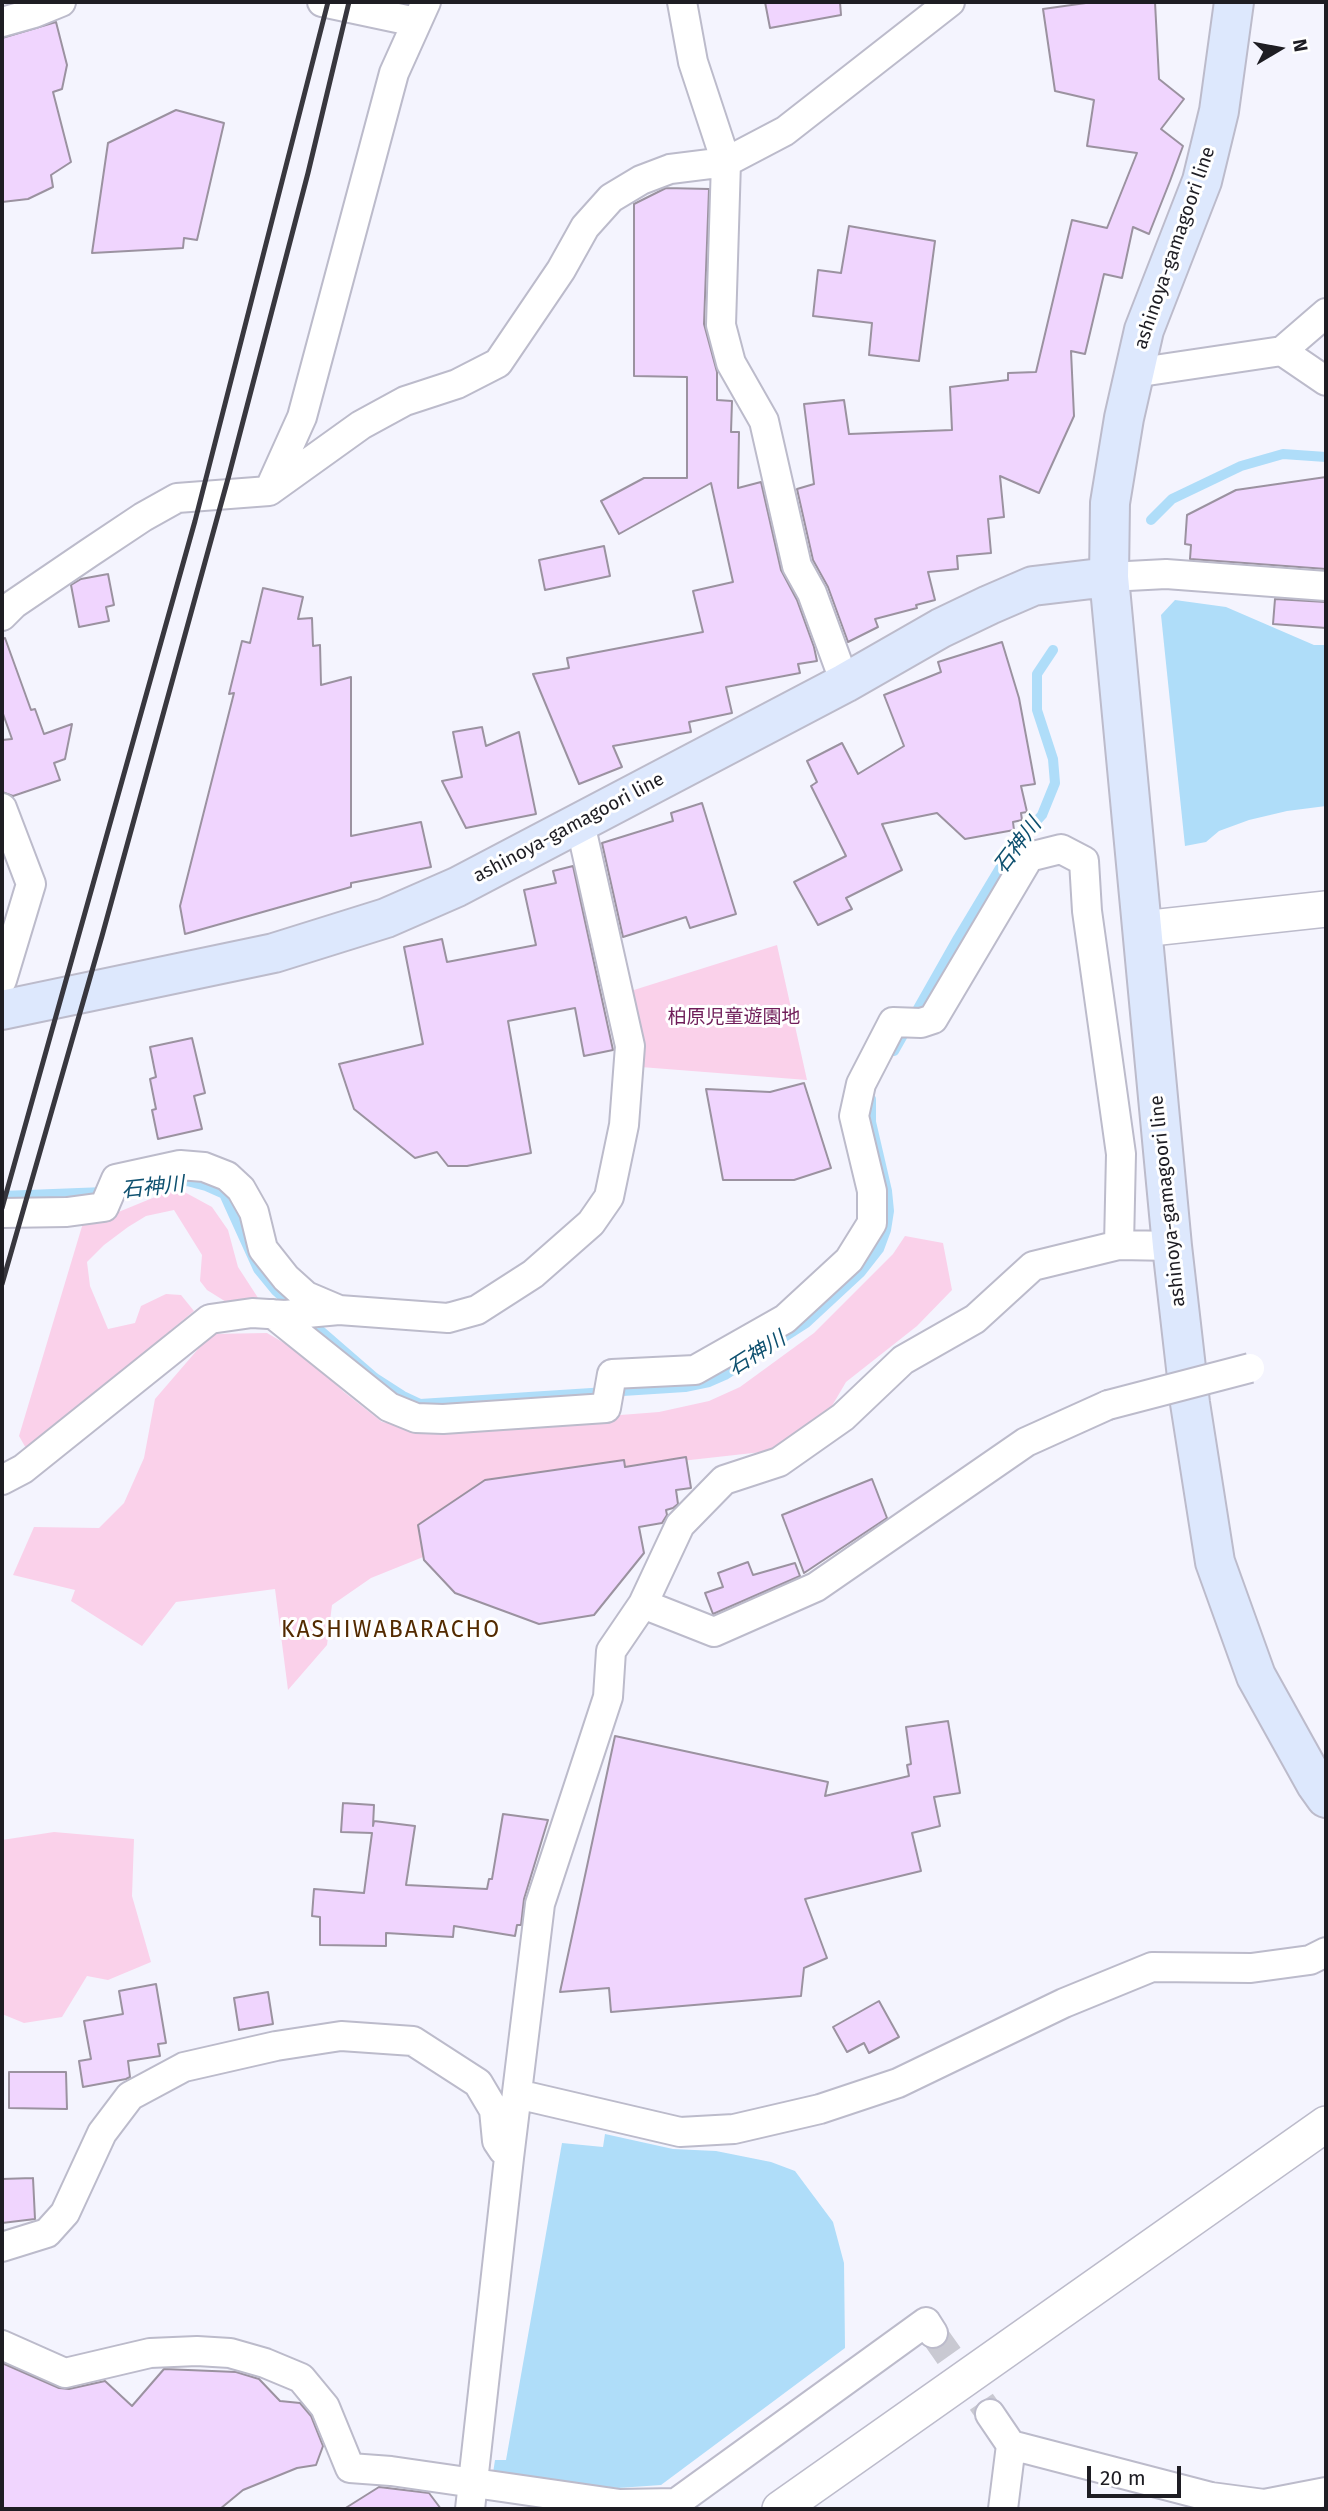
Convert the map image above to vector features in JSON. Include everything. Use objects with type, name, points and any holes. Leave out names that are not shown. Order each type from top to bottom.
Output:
[{"type":"main road","name":"ashinoya-gamagoori line","points":[[1234,2],[1219,111],[1202,181],[1144,330],[1124,418],[1110,503],[1109,578],[1171,1245],[1190,1403],[1214,1562],[1256,1676],[1326,1798]]},
{"type":"main road","name":"ashinoya-gamagoori line","points":[[2,1010],[274,953],[386,918],[457,887],[580,823],[845,683],[941,628],[1033,586],[1109,578]]},
{"type":"street","points":[[2,22],[61,2]]},
{"type":"street","points":[[269,491],[302,417],[394,73],[421,12],[321,2]]},
{"type":"street","points":[[682,2],[693,62],[726,162],[722,326],[731,363],[764,421],[797,566],[812,593],[845,683]]},
{"type":"street","points":[[2,616],[14,604],[89,553],[177,498],[269,491],[361,425],[405,401],[457,384],[498,363],[561,270],[585,227],[611,198],[641,180],[670,169],[726,162],[785,131],[950,2]]},
{"type":"street","points":[[1134,373],[1282,351],[1326,313]]},
{"type":"street","points":[[1282,351],[1326,381]]},
{"type":"street","points":[[1109,578],[1166,573],[1326,586]]},
{"type":"street","points":[[2,808],[31,884],[2,981]]},
{"type":"street","points":[[2,1480],[23,1469],[210,1319],[252,1313],[279,1315],[328,1312],[447,1318],[477,1310],[533,1274],[591,1223],[609,1197],[624,1125],[630,1046],[580,823]]},
{"type":"street","points":[[279,1315],[389,1407],[416,1418],[443,1419],[606,1408],[612,1374],[695,1370],[785,1319],[849,1260],[872,1223],[872,1191],[854,1116],[860,1084],[893,1022],[933,1019],[1029,857],[1061,849],[1084,861],[1087,911],[1121,1154],[1119,1245]]},
{"type":"street","points":[[1142,929],[1326,909]]},
{"type":"street","points":[[2,1213],[67,1212],[104,1208],[116,1179],[180,1165],[204,1167],[227,1176],[241,1189],[254,1212],[263,1249],[286,1278],[328,1312]]},
{"type":"street","points":[[473,2496],[509,2158],[540,1904],[608,1697],[611,1651],[643,1604],[680,1525],[724,1480],[779,1462],[843,1417],[903,1360],[975,1320],[1033,1266],[1119,1245],[1171,1245]]},
{"type":"street","points":[[643,1604],[714,1632],[816,1587],[1026,1443],[1108,1405],[1250,1368]]},
{"type":"street","points":[[517,2094],[680,2132],[734,2129],[820,2109],[898,2083],[1064,2003],[1152,1967],[1251,1968],[1310,1960],[1326,1952]]},
{"type":"street","points":[[2,2247],[47,2233],[65,2213],[102,2133],[130,2096],[184,2067],[276,2046],[341,2036],[413,2041],[478,2083],[494,2110],[497,2141],[509,2158]]},
{"type":"street","points":[[780,2509],[1326,2124]]},
{"type":"street","points":[[2,2345],[65,2373],[150,2353],[230,2353],[265,2363],[301,2378],[325,2407],[350,2468],[473,2496],[620,2504],[676,2503],[926,2322],[933,2333]]},
{"type":"street","points":[[990,2414],[1012,2445],[1211,2497],[1264,2504],[1326,2492]]},
{"type":"street","points":[[1003,2509],[1012,2445]]},
{"type":"green space","name":"柏原児童遊園地","points":[[777,945],[807,1080],[628,1066],[618,995]]},
{"type":"green space","points":[[177,1188],[212,1207],[228,1230],[238,1267],[262,1304],[231,1305],[207,1290],[200,1281],[202,1255],[174,1210],[146,1216],[128,1227],[87,1262],[90,1286],[108,1329],[135,1323],[141,1306],[166,1294],[181,1295],[194,1311],[27,1450],[19,1436],[83,1223],[116,1213]]},
{"type":"green space","points":[[905,1236],[943,1243],[952,1290],[917,1326],[846,1382],[822,1423],[780,1450],[654,1464],[371,1578],[332,1605],[327,1645],[288,1690],[275,1589],[176,1602],[142,1646],[71,1601],[75,1590],[13,1575],[34,1527],[99,1528],[124,1503],[144,1458],[155,1399],[211,1334],[267,1333],[303,1354],[382,1422],[428,1430],[659,1412],[709,1401],[740,1387],[814,1333],[893,1254]]},
{"type":"green space","points":[[54,1832],[134,1839],[132,1896],[151,1962],[108,1980],[87,1976],[62,2017],[24,2023],[2,2014],[2,1840]]},
{"type":"water","points":[[1175,600],[1226,607],[1314,645],[1326,645],[1326,806],[1249,820],[1219,831],[1206,842],[1185,846],[1161,615]]},
{"type":"water","points":[[605,2134],[673,2149],[716,2151],[771,2162],[795,2171],[833,2222],[844,2263],[845,2348],[661,2485],[618,2488],[493,2473],[495,2460],[506,2460],[562,2143],[603,2147]]},
{"type":"building","points":[[765,2],[840,2],[841,15],[770,28]]},
{"type":"building","points":[[1093,2],[1155,2],[1159,79],[1184,99],[1161,129],[1183,146],[1170,181],[1149,234],[1133,227],[1122,278],[1104,274],[1085,354],[1071,351],[1074,416],[1039,493],[1000,476],[1004,517],[988,519],[991,553],[957,556],[958,569],[928,572],[935,600],[916,605],[917,608],[875,619],[878,627],[848,642],[828,587],[813,560],[797,489],[814,484],[804,404],[844,400],[849,434],[952,430],[950,387],[1008,380],[1008,373],[1036,372],[1072,220],[1107,228],[1137,153],[1087,146],[1094,100],[1055,91],[1043,9]]},
{"type":"building","points":[[56,22],[67,65],[62,89],[53,92],[71,162],[51,175],[53,187],[28,199],[2,202],[2,38]]},
{"type":"building","points":[[176,110],[224,123],[197,240],[184,238],[183,248],[92,253],[108,143]]},
{"type":"building","points":[[666,188],[709,189],[704,324],[717,372],[717,400],[732,401],[731,432],[739,432],[738,488],[761,482],[781,570],[797,600],[817,661],[798,664],[800,673],[726,687],[732,713],[689,722],[691,732],[613,746],[622,767],[579,784],[533,674],[569,668],[567,658],[703,632],[693,591],[733,582],[711,483],[619,534],[601,501],[644,478],[687,478],[687,377],[634,376],[634,204]]},
{"type":"building","points":[[849,226],[935,241],[919,361],[869,355],[872,323],[813,316],[818,270],[841,273]]},
{"type":"building","points":[[1326,477],[1326,569],[1190,559],[1191,545],[1185,544],[1187,515],[1236,490]]},
{"type":"building","points":[[604,546],[610,576],[545,590],[539,560]]},
{"type":"building","points":[[108,574],[114,605],[106,607],[109,621],[79,627],[71,585],[81,579]]},
{"type":"building","points":[[263,588],[303,597],[298,619],[312,618],[313,646],[320,645],[321,685],[351,677],[351,836],[421,822],[431,867],[351,883],[351,887],[185,934],[180,906],[234,693],[229,694],[242,641],[250,643]]},
{"type":"building","points":[[1275,599],[1326,602],[1326,628],[1273,624]]},
{"type":"building","points":[[5,638],[31,710],[35,709],[44,734],[72,724],[65,759],[54,763],[60,780],[13,796],[2,792],[2,740],[12,739],[2,711],[2,639]]},
{"type":"building","points":[[1002,642],[1019,698],[1035,784],[1021,786],[1027,812],[1021,813],[1022,820],[1013,822],[1014,830],[965,839],[937,813],[882,824],[902,870],[846,898],[852,909],[818,925],[794,882],[846,856],[811,786],[817,782],[807,761],[842,743],[858,774],[904,746],[884,695],[941,672],[938,662]]},
{"type":"building","points":[[482,727],[486,746],[519,732],[536,814],[466,828],[442,781],[462,777],[453,732]]},
{"type":"building","points":[[702,803],[736,914],[690,928],[686,917],[623,937],[602,843],[673,821],[671,813]]},
{"type":"building","points":[[573,866],[613,1050],[584,1056],[575,1008],[508,1021],[531,1153],[467,1166],[448,1166],[437,1152],[415,1158],[354,1109],[339,1064],[423,1044],[404,947],[442,939],[447,962],[536,945],[524,890],[556,883],[553,871]]},
{"type":"building","points":[[192,1038],[205,1093],[194,1096],[202,1129],[158,1139],[152,1110],[156,1109],[150,1079],[156,1077],[150,1047]]},
{"type":"building","points":[[804,1083],[831,1168],[794,1180],[723,1180],[706,1089],[770,1092]]},
{"type":"building","points":[[686,1457],[691,1488],[676,1490],[678,1504],[666,1510],[667,1515],[662,1523],[639,1527],[644,1553],[594,1615],[539,1624],[455,1593],[424,1560],[418,1525],[485,1480],[624,1460],[625,1467]]},
{"type":"building","points":[[872,1479],[887,1518],[804,1573],[782,1515]]},
{"type":"building","points":[[748,1562],[753,1575],[795,1563],[800,1576],[713,1614],[705,1593],[723,1587],[718,1573]]},
{"type":"building","points":[[948,1721],[960,1793],[934,1797],[940,1826],[912,1833],[921,1871],[805,1899],[827,1958],[804,1968],[801,1996],[611,2012],[609,1988],[560,1992],[615,1736],[828,1782],[825,1796],[909,1776],[907,1765],[911,1764],[906,1727]]},
{"type":"building","points":[[343,1803],[374,1805],[373,1826],[374,1821],[415,1826],[406,1885],[487,1889],[489,1879],[492,1879],[503,1814],[548,1820],[524,1899],[521,1925],[517,1925],[515,1936],[454,1926],[453,1937],[386,1933],[386,1946],[320,1945],[320,1917],[312,1916],[314,1889],[364,1893],[372,1833],[341,1832]]},
{"type":"building","points":[[156,1984],[166,2043],[158,2044],[160,2056],[128,2061],[130,2077],[126,2079],[83,2087],[79,2061],[91,2059],[84,2021],[123,2014],[119,1991]]},
{"type":"building","points":[[268,1992],[273,2024],[239,2030],[234,1998]]},
{"type":"building","points":[[879,2001],[899,2037],[869,2053],[864,2043],[847,2052],[833,2027]]},
{"type":"building","points":[[9,2072],[66,2072],[67,2109],[9,2108]]},
{"type":"building","points":[[33,2178],[35,2219],[2,2223],[2,2179]]},
{"type":"building","points":[[2,2363],[59,2388],[69,2389],[105,2381],[132,2406],[164,2369],[236,2372],[259,2379],[280,2401],[300,2403],[311,2416],[323,2446],[316,2465],[297,2468],[243,2490],[220,2509],[2,2509]]},
{"type":"building","points":[[379,2487],[429,2493],[441,2509],[344,2509]]},
{"type":"waterway","name":"石神川","points":[[1151,520],[1172,499],[1241,466],[1283,454],[1326,457]]},
{"type":"waterway","name":"石神川","points":[[894,1051],[1012,848],[1042,815],[1055,783],[1053,759],[1037,710],[1037,674],[1053,650]]},
{"type":"waterway","name":"石神川","points":[[307,1319],[375,1378],[420,1404],[685,1387],[709,1382],[725,1375],[806,1323],[861,1272],[879,1249],[889,1211],[871,1122],[871,1099]]},
{"type":"waterway","name":"石神川","points":[[2,1196],[130,1191],[161,1182],[187,1181],[206,1186],[224,1194],[258,1269],[276,1291],[296,1309]]},
{"type":"tunnel","points":[[933,2333],[990,2414]]},
{"type":"railway","points":[[2,1208],[195,521],[328,2]]},
{"type":"railway","points":[[2,1284],[102,936],[229,475],[308,173],[349,2]]},
{"type":"district","name":"KASHIWABARACHO","points":[[391,1631]]}]
